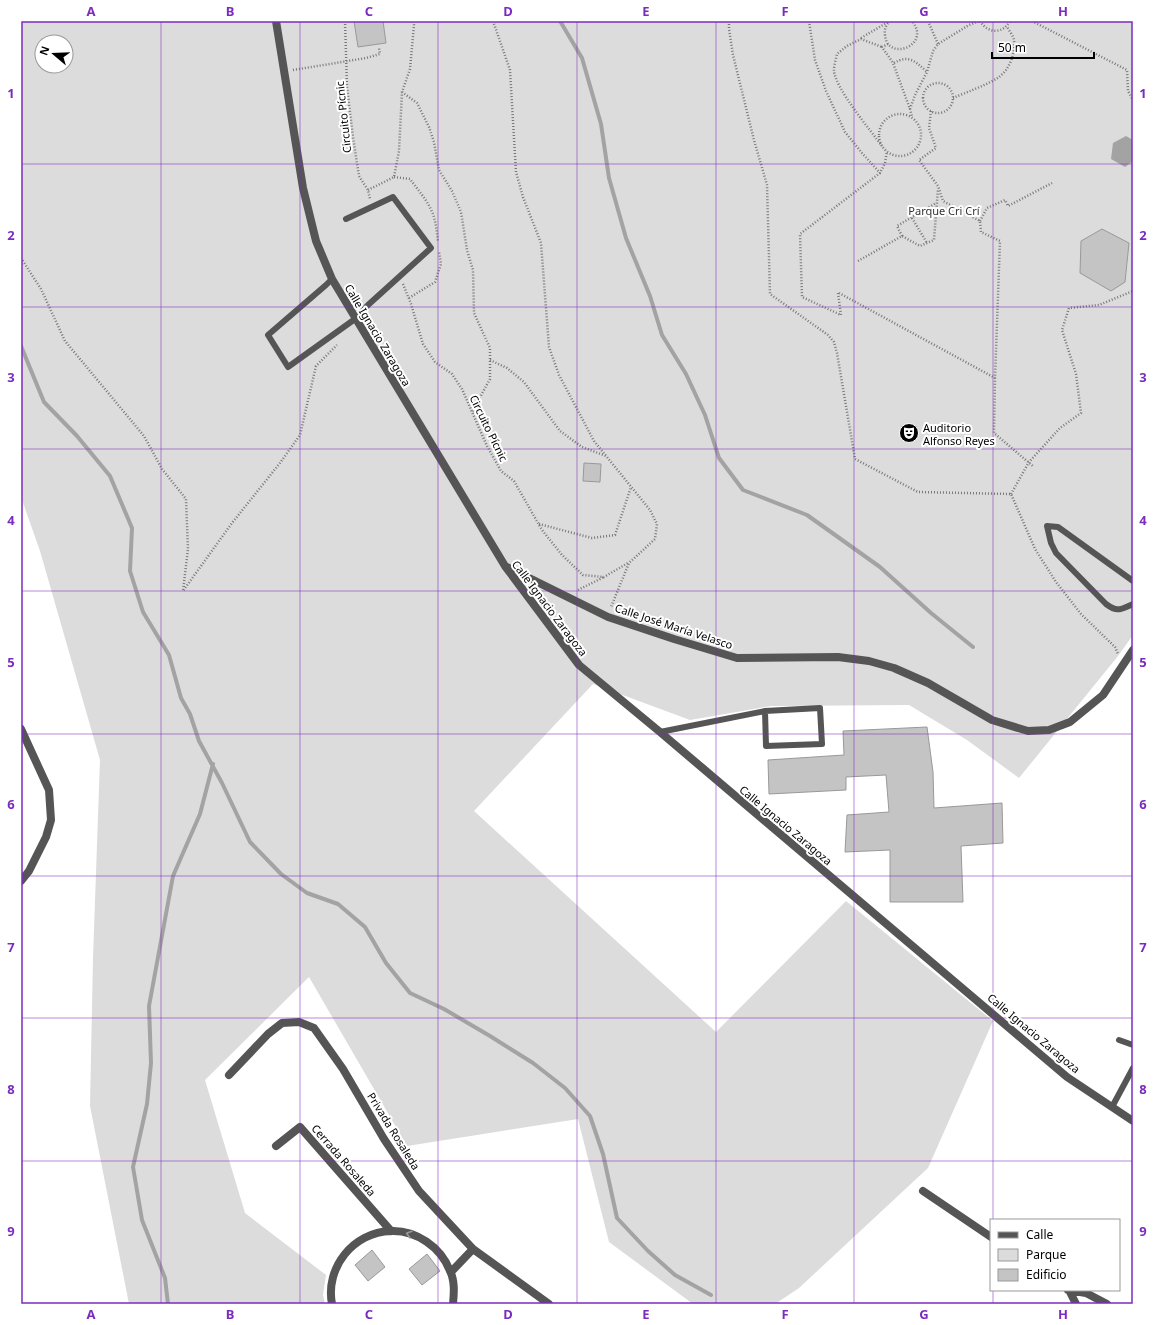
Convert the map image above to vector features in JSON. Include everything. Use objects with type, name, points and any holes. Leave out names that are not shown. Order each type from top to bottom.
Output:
[{"type":"street","name":"Calle Ignacio Zaragoza","points":[[276,21],[305,195],[316,241],[332,279],[505,566],[579,665],[1067,1077],[1133,1121]]},
{"type":"street","name":"Calle José María Velasco","points":[[505,566],[608,616],[674,639],[737,658],[838,657],[869,661],[887,666],[928,683],[992,720],[1028,731],[1050,730],[1070,722],[1103,695],[1133,650]]},
{"type":"street","points":[[21,729],[49,790],[51,820],[46,837],[29,871],[21,881]]},
{"type":"street","name":"Privada Rosaleda","points":[[229,1075],[268,1034],[282,1023],[298,1022],[314,1028],[343,1069],[384,1139],[419,1191],[473,1249],[549,1304]]},
{"type":"street","name":"Cerrada Rosaleda","points":[[276,1146],[300,1127],[391,1231]]},
{"type":"street","points":[[923,1191],[990,1236]]},
{"type":"street","points":[[332,1304],[330,1295],[332,1276],[341,1258],[354,1244],[372,1234],[391,1231],[410,1233],[427,1241],[441,1255],[451,1272],[454,1291],[453,1304]]},
{"type":"street","points":[[451,1272],[473,1249]]},
{"type":"street","points":[[1069,1291],[1076,1304]]},
{"type":"street","points":[[1074,1291],[1086,1293],[1107,1304]]},
{"type":"lane","points":[[332,279],[326,286],[268,335],[288,367],[355,319],[368,305],[431,248],[393,197],[346,218]]},
{"type":"lane","points":[[1133,581],[1058,527],[1048,526],[1051,543],[1056,552],[1106,604],[1113,610],[1119,610],[1133,604]]},
{"type":"lane","points":[[660,732],[765,711],[820,708],[822,744],[766,746],[765,711]]},
{"type":"lane","points":[[1119,1040],[1133,1045]]},
{"type":"lane","points":[[1112,1107],[1133,1068]]},
{"type":"path","name":"Circuito Pícnic","points":[[345,21],[346,61],[353,137],[359,176],[368,190],[371,207]]},
{"type":"path","points":[[368,190],[394,177],[400,151],[402,92],[410,69],[414,25],[413,21]]},
{"type":"path","points":[[493,21],[510,70],[516,172],[522,197],[541,243],[549,347],[558,375],[594,441],[650,510],[657,524],[655,539],[629,562],[569,597]]},
{"type":"path","points":[[729,21],[733,55],[767,185],[770,294],[828,335],[834,342],[855,459],[918,492],[1011,494]]},
{"type":"path","points":[[809,21],[815,60],[826,91],[845,132],[880,173]]},
{"type":"path","points":[[882,146],[880,132],[882,125],[886,120],[898,114],[905,114],[912,117],[917,122],[922,135],[918,148],[906,156],[892,155],[886,151],[882,146],[854,109],[840,86],[834,71],[837,54],[847,46],[890,21]]},
{"type":"path","points":[[890,21],[885,28],[884,34],[888,44],[903,50],[912,44],[917,35],[917,30],[912,21]]},
{"type":"path","points":[[928,21],[938,44]]},
{"type":"path","points":[[910,109],[915,95],[928,72],[933,51],[938,44],[969,25],[979,21],[982,25],[992,30],[1002,29],[1007,26],[1010,21]]},
{"type":"path","points":[[1032,21],[1127,70],[1128,91],[1133,100]]},
{"type":"path","points":[[953,98],[999,77],[1005,72],[1014,51],[1013,38],[1007,26]]},
{"type":"path","points":[[861,39],[882,46],[888,44]]},
{"type":"path","points":[[882,46],[893,63],[912,117]]},
{"type":"path","points":[[284,71],[366,58],[380,54],[379,48]]},
{"type":"path","points":[[893,63],[908,58],[916,62],[928,72]]},
{"type":"path","points":[[939,83],[944,84],[951,90],[953,98],[952,104],[941,113],[931,111],[924,103],[923,98],[926,89],[930,85],[939,83]]},
{"type":"path","points":[[402,92],[417,103],[429,127],[440,170],[452,191],[461,212],[467,250],[473,270],[474,313],[490,348],[490,379],[472,412]]},
{"type":"path","points":[[931,111],[929,128],[936,148],[919,160],[938,186],[943,201],[980,221]]},
{"type":"path","points":[[886,151],[885,163],[880,173],[800,234],[802,297],[841,316],[838,293],[995,378]]},
{"type":"path","points":[[1034,466],[994,433],[1000,241],[981,232],[980,221],[988,208],[1005,200],[1008,206],[1052,182]]},
{"type":"path","points":[[936,203],[897,226],[902,236],[920,246],[934,240],[938,186]]},
{"type":"path","points":[[912,218],[927,243]]},
{"type":"path","points":[[858,261],[902,236]]},
{"type":"path","points":[[21,258],[41,289],[65,341],[144,436],[162,469],[186,499],[188,549],[183,591],[300,435],[316,366],[337,345]]},
{"type":"path","name":"Circuito Pícnic","points":[[400,277],[411,304],[423,344],[435,362],[452,374],[462,389],[487,446],[501,471],[514,481],[538,524],[562,555],[583,575],[604,577]]},
{"type":"path","points":[[1011,494],[1029,462],[1060,428],[1081,413],[1076,374],[1062,330],[1069,308],[1100,305],[1133,291]]},
{"type":"path","points":[[490,360],[507,368],[524,382],[560,431],[582,447],[606,456]]},
{"type":"path","points":[[538,524],[592,538],[615,535],[631,486]]},
{"type":"path","points":[[1011,494],[1035,549],[1056,582],[1081,614],[1115,647],[1123,664]]},
{"type":"path","points":[[608,616],[629,562]]},
{"type":"green space","name":"Parque Cri Crí","points":[[21,21],[1133,21],[1133,635],[1118,656],[1019,778],[967,740],[909,705],[771,706],[690,720],[593,684],[474,811],[716,1032],[846,901],[993,1021],[928,1168],[799,1288],[775,1304],[693,1304],[609,1242],[578,1119],[407,1146],[309,977],[205,1080],[245,1213],[326,1275],[323,1295],[325,1304],[129,1304],[90,1106],[93,958],[100,760],[40,551],[21,497]]},
{"type":"shaded area","points":[[1126,136],[1133,140],[1133,161],[1125,167],[1111,159],[1113,143]]},
{"type":"building","points":[[354,21],[383,21],[386,43],[358,47]]},
{"type":"building","points":[[1102,229],[1129,243],[1125,282],[1111,291],[1080,273],[1081,241]]},
{"type":"building","points":[[584,463],[601,464],[600,482],[583,481]]},
{"type":"building","points":[[927,727],[933,772],[934,808],[1002,803],[1003,843],[961,846],[963,902],[890,902],[890,850],[845,852],[847,815],[889,812],[886,775],[846,777],[846,790],[769,794],[768,760],[844,755],[843,731]]},
{"type":"building","points":[[372,1250],[385,1267],[368,1281],[355,1265]]},
{"type":"building","points":[[427,1254],[440,1271],[422,1285],[409,1269]]},
{"type":"waterway","points":[[560,21],[582,58],[601,124],[609,178],[626,238],[650,296],[662,335],[686,374],[705,415],[719,458],[743,490],[807,515],[880,567],[931,613],[973,647]]},
{"type":"waterway","points":[[21,346],[44,402],[77,436],[110,476],[132,528],[130,571],[143,612],[169,655],[181,698],[190,714],[199,741],[222,783],[250,842],[281,874],[307,893],[338,904],[365,927],[386,963],[410,993],[444,1009],[490,1036],[533,1063],[565,1088],[590,1116],[603,1154],[617,1218],[648,1251],[675,1275],[711,1295]]},
{"type":"waterway","points":[[168,1304],[165,1278],[142,1220],[133,1167],[147,1104],[151,1063],[149,1006],[173,876],[200,814],[213,764]]},
{"type":"place","name":"Auditorio Alfonso Reyes","points":[[909,433]]}]
